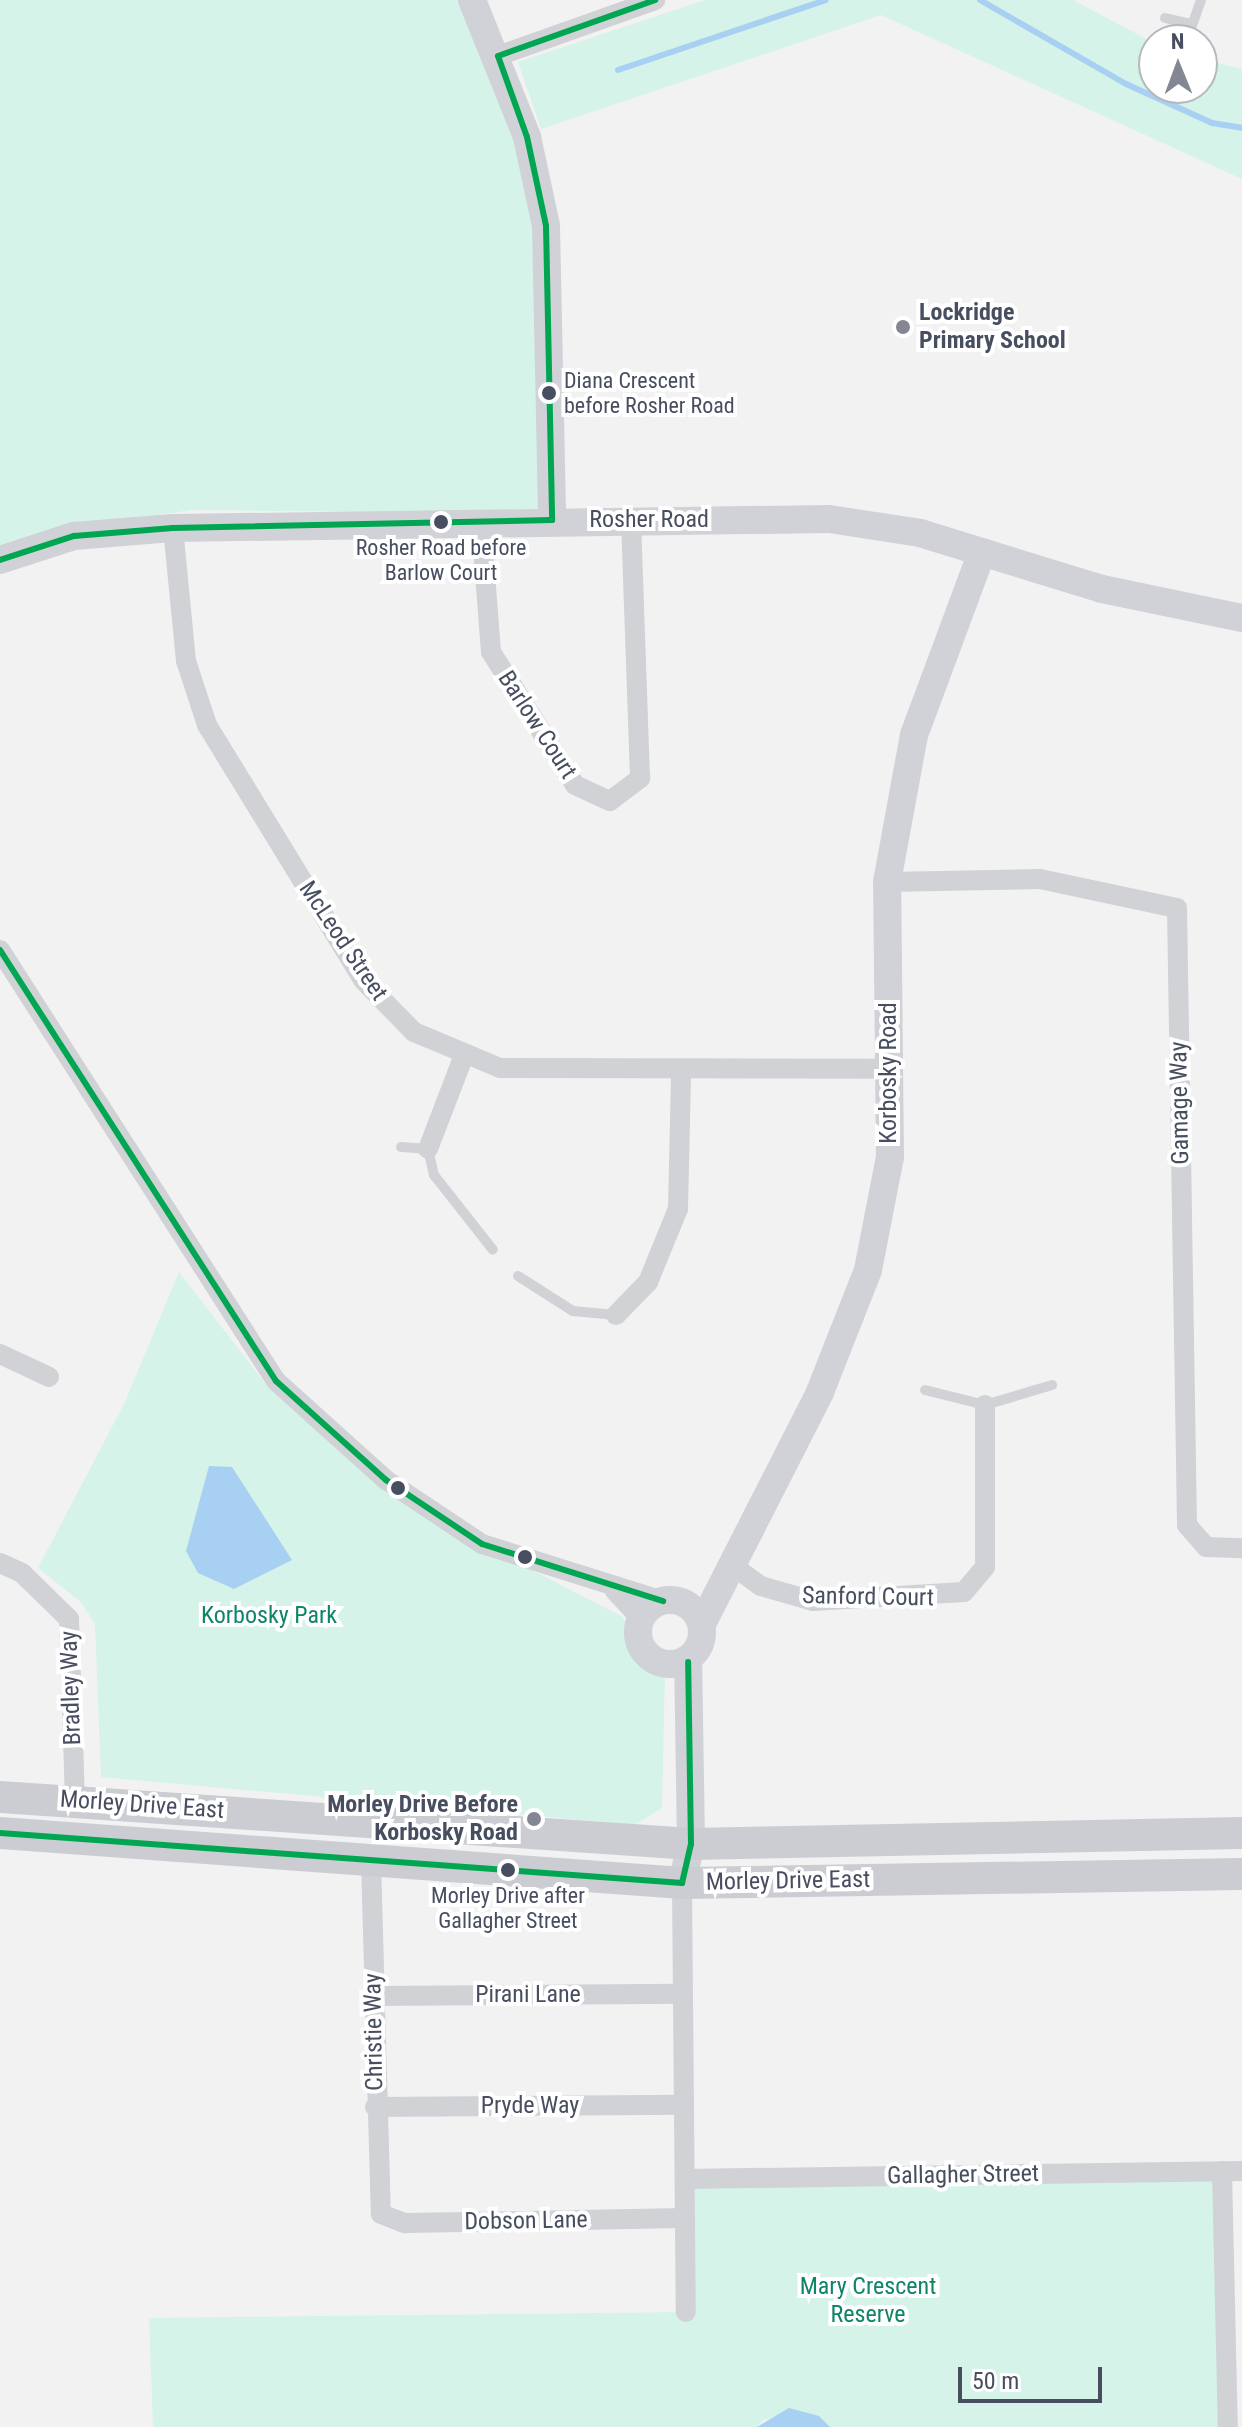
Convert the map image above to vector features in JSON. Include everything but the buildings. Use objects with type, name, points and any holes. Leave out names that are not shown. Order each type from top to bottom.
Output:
[{"type":"main road","name":"Morley Drive East","points":[[0,1797],[75,1798],[681,1843],[1242,1833]]},
{"type":"main road","name":"Morley Drive East","points":[[0,1833],[682,1883],[1242,1874]]},
{"type":"street","points":[[472,0],[498,56],[527,137],[546,226],[552,520]]},
{"type":"street","points":[[498,56],[655,0]]},
{"type":"street","name":"Rosher Road","points":[[0,560],[74,536],[173,528],[552,520],[853,521],[982,552],[1102,589],[1242,618]]},
{"type":"street","name":"Barlow Court","points":[[481,522],[491,652],[575,785],[610,801],[640,778],[631,521]]},
{"type":"street","name":"McLeod Street","points":[[173,528],[186,661],[207,725],[363,980],[414,1032],[463,1058],[537,1071],[681,1073],[890,1069]]},
{"type":"street","name":"Korbosky Road","points":[[702,1624],[726,1568],[820,1392],[868,1270],[887,1183],[890,1069],[887,882],[914,735],[982,552]]},
{"type":"street","name":"Gamage Way","points":[[887,882],[1040,879],[1177,908],[1187,1525],[1206,1547],[1242,1548]]},
{"type":"street","points":[[0,950],[276,1381],[431,1513],[482,1544],[615,1591],[691,1607],[702,1624],[678,1663],[686,2312]]},
{"type":"street","points":[[428,1149],[463,1058]]},
{"type":"street","points":[[616,1315],[648,1282],[678,1209],[681,1073]]},
{"type":"street","points":[[0,1354],[49,1377]]},
{"type":"street","name":"Sanford Court","points":[[726,1568],[761,1586],[813,1601],[964,1592],[985,1567],[985,1405]]},
{"type":"street","name":"Bradley Way","points":[[0,1563],[22,1573],[69,1619],[75,1798]]},
{"type":"street","points":[[641,1619],[668,1600],[726,1568]]},
{"type":"street","points":[[615,1591],[641,1619],[643,1649],[678,1663]]},
{"type":"street","name":"Christie Way","points":[[371,1861],[377,2203]]},
{"type":"street","name":"Pirani Lane","points":[[373,1996],[683,1994]]},
{"type":"street","name":"Pryde Way","points":[[375,2107],[684,2105]]},
{"type":"street","points":[[1228,2427],[1232,2171]]},
{"type":"street","name":"Gallagher Street","points":[[685,2179],[1232,2171]]},
{"type":"street","name":"Dobson Lane","points":[[377,2203],[381,2214],[405,2223],[685,2218]]},
{"type":"lane","points":[[1165,18],[1187,23],[1201,0]]},
{"type":"lane","points":[[401,1147],[428,1149],[434,1175],[493,1250]]},
{"type":"lane","points":[[518,1276],[573,1311],[616,1315]]},
{"type":"lane","points":[[925,1390],[985,1405],[1052,1385]]},
{"type":"green space","points":[[0,0],[474,0],[527,137],[554,514],[192,510],[74,527],[0,555]]},
{"type":"green space","points":[[705,0],[1073,0],[1138,35],[1138,104],[1218,104],[1218,63],[1242,69],[1242,179],[881,15],[541,129],[518,62]]},
{"type":"green space","name":"Korbosky Park","points":[[179,1272],[268,1387],[413,1509],[621,1616],[665,1675],[662,1808],[635,1825],[101,1777],[95,1624],[81,1602],[38,1568],[125,1402]]},
{"type":"green space","name":"Mary Crescent Reserve","points":[[1222,2171],[1228,2427],[830,2427],[819,2416],[763,2420],[757,2427],[153,2427],[149,2318],[686,2312],[685,2179]]},
{"type":"water","points":[[209,1466],[232,1467],[292,1560],[234,1589],[198,1573],[186,1551]]},
{"type":"water","points":[[789,2408],[819,2416],[830,2427],[757,2427]]},
{"type":"waterway","points":[[618,70],[826,0]]},
{"type":"waterway","points":[[980,0],[1126,84],[1212,123],[1242,128]]},
{"type":"transit line","points":[[498,56],[655,0]]},
{"type":"transit line","points":[[498,56],[527,137],[546,226],[552,520]]},
{"type":"transit line","points":[[0,560],[74,536],[173,528],[552,520]]},
{"type":"transit line","points":[[0,950],[276,1381],[386,1480],[482,1544],[663,1601]]},
{"type":"transit line","points":[[0,1833],[682,1883],[691,1844],[688,1662]]},
{"type":"place","name":"Lockridge Primary School","points":[[903,327]]},
{"type":"place","name":"Diana Crescent before Rosher Road","points":[[549,393]]},
{"type":"place","name":"Rosher Road before Barlow Court","points":[[441,522]]},
{"type":"place","name":"Morley Drive Before Korbosky Road","points":[[534,1819]]},
{"type":"place","name":"Morley Drive after Gallagher Street","points":[[508,1870]]}]
